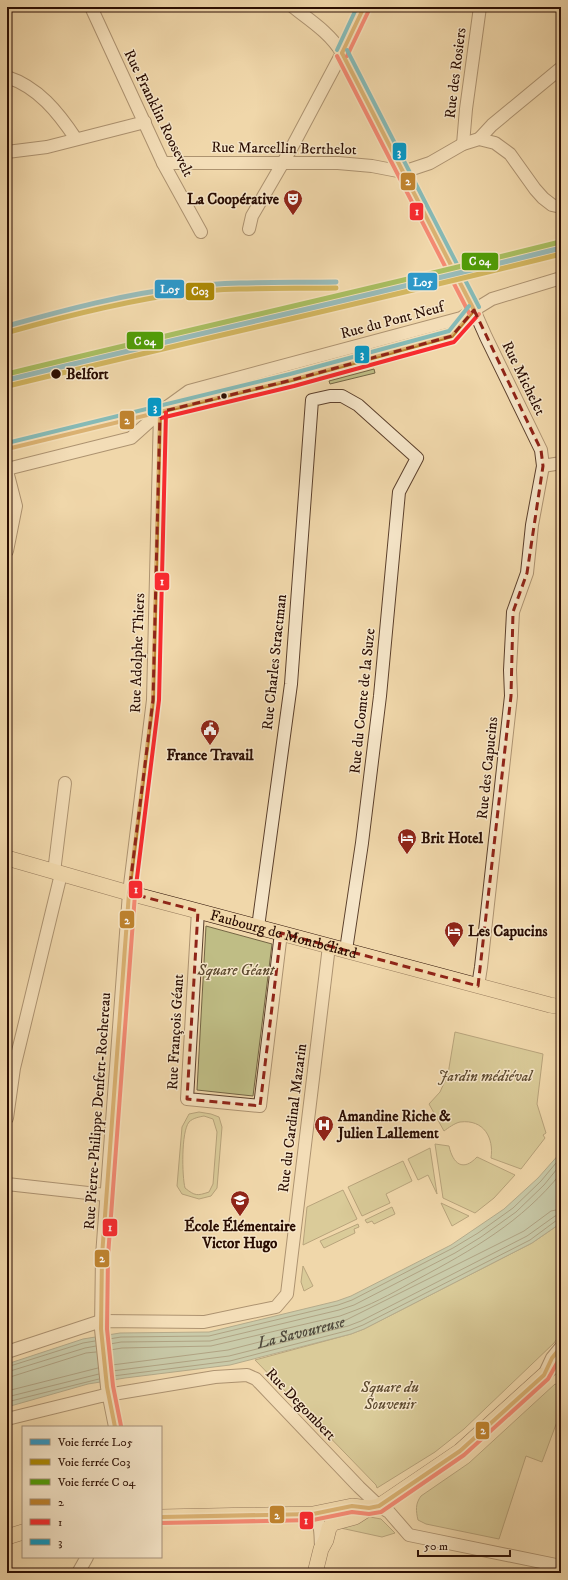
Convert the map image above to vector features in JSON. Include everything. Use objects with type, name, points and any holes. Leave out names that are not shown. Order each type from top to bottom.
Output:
[{"type":"main road","name":"Faubourg de Montbéliard","points":[[7,858],[129,893],[561,1007]]},
{"type":"main road","points":[[315,1573],[321,1550],[326,1540],[329,1528],[333,1523],[355,1517],[374,1507],[460,1451],[544,1375]]},
{"type":"main road","points":[[162,1517],[313,1514],[352,1506],[374,1507]]},
{"type":"main road","points":[[7,1538],[22,1532]]},
{"type":"street","name":"Rue Franklin Roosevelt","points":[[91,7],[163,164],[201,232]]},
{"type":"street","points":[[293,7],[322,29],[336,42],[403,172],[430,163],[463,144],[480,138],[492,125],[561,68]]},
{"type":"street","points":[[250,229],[252,216],[283,163],[342,53],[364,7]]},
{"type":"street","name":"Rue des Rosiers","points":[[463,144],[466,109],[480,7]]},
{"type":"street","points":[[7,77],[20,81],[48,103],[62,118],[76,139]]},
{"type":"street","points":[[7,152],[47,146],[145,122]]},
{"type":"street","points":[[480,138],[495,143],[510,154],[543,198],[552,205],[561,207]]},
{"type":"street","name":"Rue Marcellin Berthelot","points":[[163,164],[338,163],[372,166],[403,172]]},
{"type":"street","name":"Rue Michelet","points":[[403,172],[474,310],[486,338],[541,450],[543,466],[532,525],[529,556]]},
{"type":"street","name":"Rue du Pont Neuf","points":[[160,412],[305,377],[452,336],[474,310],[492,299],[561,278]]},
{"type":"street","name":"Rue du Comte de la Suze","points":[[312,400],[330,396],[342,396],[358,405],[417,458],[399,492],[376,724],[362,843],[346,950]]},
{"type":"street","name":"Rue Charles Stractman","points":[[258,927],[291,684],[312,400]]},
{"type":"street","points":[[7,551],[16,506],[7,470],[131,438],[160,412]]},
{"type":"street","name":"Rue Adolphe Thiers","points":[[129,893],[153,700],[160,412]]},
{"type":"street","points":[[543,466],[561,463]]},
{"type":"street","name":"Rue des Capucins","points":[[478,986],[512,696],[510,670],[513,612],[527,573],[529,556]]},
{"type":"street","points":[[7,1118],[14,1068],[58,873],[65,783]]},
{"type":"street","name":"Rue Pierre-Philippe Denfert-Rochereau","points":[[115,1426],[108,1389],[101,1327],[102,1256],[129,893]]},
{"type":"street","name":"Rue François Géant","points":[[198,911],[187,1099],[260,1106],[281,933]]},
{"type":"street","name":"Rue du Cardinal Mazarin","points":[[101,1327],[204,1322],[276,1307],[287,1294],[329,946]]},
{"type":"street","points":[[7,1184],[106,1195]]},
{"type":"street","points":[[7,1352],[101,1327]]},
{"type":"street","points":[[544,1375],[552,1358],[561,1347]]},
{"type":"street","points":[[544,1375],[561,1362]]},
{"type":"street","name":"Rue Degombert","points":[[7,1419],[108,1389],[215,1377],[247,1375],[256,1379],[359,1487],[374,1507],[389,1512],[409,1535],[561,1566]]},
{"type":"street","points":[[313,1514],[319,1522],[321,1533],[321,1550]]},
{"type":"street","points":[[78,1573],[86,1558]]},
{"type":"highlighted area","points":[[474,310],[541,450],[543,466],[527,573],[513,612],[511,696],[478,986],[281,933],[260,1106],[187,1099],[198,911],[129,893],[153,700],[160,412],[292,380],[452,336]]},
{"type":"green space","points":[[374,369],[375,373],[330,384],[329,381]]},
{"type":"green space","name":"Square Géant","points":[[206,926],[272,944],[253,1096],[197,1090]]},
{"type":"green space","name":"Jardin médiéval","points":[[455,1032],[543,1054],[537,1104],[546,1133],[543,1135],[545,1138],[521,1169],[491,1158],[492,1151],[489,1137],[486,1131],[475,1124],[460,1122],[444,1131],[429,1104],[440,1092],[448,1074]]},
{"type":"green space","points":[[199,1112],[219,1117],[222,1127],[217,1188],[211,1196],[199,1199],[182,1194],[177,1186],[182,1127],[189,1114]],"holes":[[[204,1116],[213,1119],[217,1132],[213,1184],[209,1192],[202,1194],[191,1193],[185,1188],[183,1174],[183,1144],[186,1127],[189,1122],[196,1118]]]},
{"type":"green space","points":[[435,1144],[449,1146],[453,1157],[459,1164],[467,1164],[472,1162],[477,1157],[515,1175],[494,1198],[475,1213],[443,1198]]},
{"type":"green space","points":[[430,1148],[437,1194],[428,1175],[418,1180],[408,1159]]},
{"type":"green space","points":[[403,1161],[412,1181],[386,1194],[390,1203],[362,1216],[348,1187]]},
{"type":"green space","points":[[343,1190],[357,1219],[303,1245],[307,1207]]},
{"type":"green space","points":[[441,1203],[469,1216],[452,1226]]},
{"type":"green space","points":[[392,1207],[395,1214],[374,1224],[372,1221],[367,1223],[365,1220]]},
{"type":"green space","name":"Square du Souvenir","points":[[561,1223],[561,1333],[554,1343],[464,1429],[435,1452],[377,1488],[376,1485],[255,1360],[351,1334],[364,1329],[532,1243]]},
{"type":"green space","points":[[358,1224],[359,1227],[354,1229],[355,1233],[324,1248],[320,1241]]},
{"type":"green space","points":[[303,1266],[313,1286],[304,1291],[301,1282]]},
{"type":"green space","points":[[555,1384],[561,1386],[561,1411],[542,1462],[526,1456],[499,1539],[426,1524],[418,1520],[416,1508],[421,1496],[469,1463]]},
{"type":"green space","points":[[370,1517],[381,1519],[395,1533],[382,1537],[336,1527],[344,1522]]},
{"type":"water","name":"La Savoureuse","points":[[561,1152],[561,1223],[532,1243],[364,1329],[351,1334],[230,1365],[88,1384],[7,1407],[7,1364],[83,1339],[120,1333],[209,1332],[337,1301],[351,1296],[451,1245],[504,1209],[538,1178]]},
{"type":"rail line","name":"L05","points":[[7,380],[561,248]]},
{"type":"rail line","name":"C03","points":[[8,386],[561,254]]},
{"type":"rail line","name":"L05","points":[[7,326],[95,303],[162,290],[223,284],[336,282]]},
{"type":"rail line","name":"C03","points":[[9,332],[52,320],[139,300],[184,293],[241,289],[336,288]]},
{"type":"transit line","name":"3","points":[[337,50],[357,7]]},
{"type":"transit line","name":"2","points":[[342,53],[364,7]]},
{"type":"transit line","name":"1","points":[[347,56],[369,10]]},
{"type":"transit line","name":"3","points":[[347,50],[479,307]]},
{"type":"transit line","name":"2","points":[[342,53],[474,310]]},
{"type":"transit line","name":"1","points":[[337,56],[469,313]]},
{"type":"transit line","points":[[7,374],[560,242]]},
{"type":"transit line","name":"3","points":[[7,443],[290,374],[449,331],[469,306]]},
{"type":"transit line","name":"2","points":[[7,449],[292,380],[452,336],[474,310]]},
{"type":"transit line","name":"1","points":[[161,418],[294,386],[454,342],[479,314]]},
{"type":"transit line","name":"2","points":[[115,1426],[107,1387],[101,1329],[102,1256],[129,893],[153,700],[160,412]]},
{"type":"transit line","name":"1","points":[[121,1426],[113,1386],[107,1329],[108,1256],[135,894],[159,700],[166,412]]},
{"type":"transit line","name":"2","points":[[162,1517],[313,1514],[352,1506],[369,1508],[379,1506],[460,1451],[544,1375],[552,1358],[561,1347]]},
{"type":"transit line","name":"1","points":[[162,1523],[313,1520],[352,1512],[369,1514],[381,1512],[464,1455],[548,1379],[561,1356]]},
{"type":"place","name":"La Coopérative","points":[[293,216]]},
{"type":"place","name":"Belfort","points":[[56,374]]},
{"type":"place","name":"France Travail","points":[[210,746]]},
{"type":"place","name":"Brit Hotel","points":[[407,855]]},
{"type":"place","name":"Les Capucins","points":[[454,948]]},
{"type":"place","name":"Amandine Riche & Julien Lallement","points":[[324,1142]]},
{"type":"place","name":"École Élémentaire Victor Hugo","points":[[240,1217]]}]
